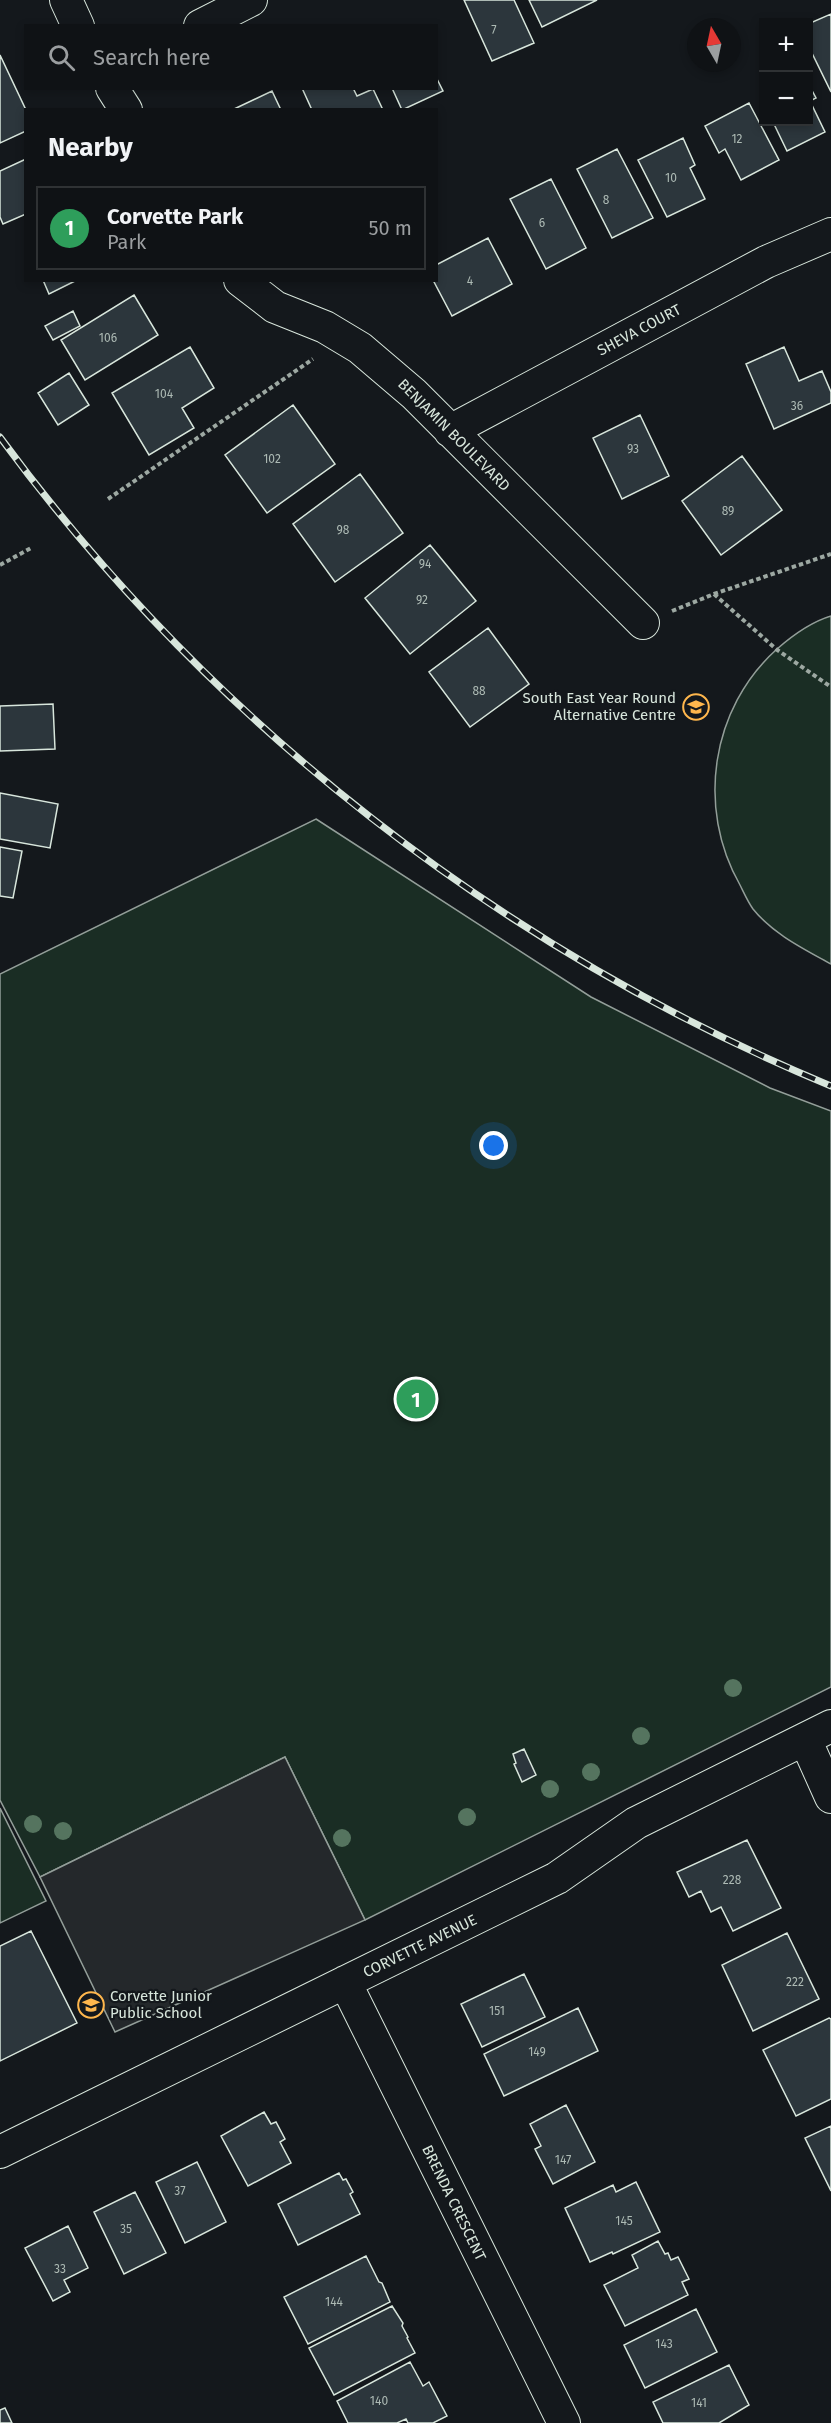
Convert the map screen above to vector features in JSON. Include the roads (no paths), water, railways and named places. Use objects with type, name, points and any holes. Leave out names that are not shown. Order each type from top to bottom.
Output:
[{"type":"street","points":[[66,0],[77,24]]},
{"type":"street","points":[[204,24],[251,0]]},
{"type":"street","points":[[113,90],[125,108]]},
{"type":"street","name":"SHEVA COURT","points":[[450,431],[766,262],[831,234]]},
{"type":"street","name":"BENJAMIN BOULEVARD","points":[[243,282],[275,307],[325,327],[383,366],[644,623]]},
{"type":"street","points":[[818,1732],[831,1797]]},
{"type":"street","name":"CORVETTE AVENUE","points":[[0,2152],[558,1878],[636,1823],[818,1732]]},
{"type":"street","name":"BRENDA CRESCENT","points":[[345,1982],[564,2423]]},
{"type":"railway","points":[[0,437],[83,541],[172,640],[269,732],[371,818],[479,896],[592,967],[710,1031],[831,1086]]},
{"type":"place","name":"South East Year Round Alternative Centre","points":[[696,707]]},
{"type":"place","name":"Corvette Park","points":[[416,1399]]},
{"type":"place","name":"Corvette Junior Public School","points":[[91,2005]]}]
